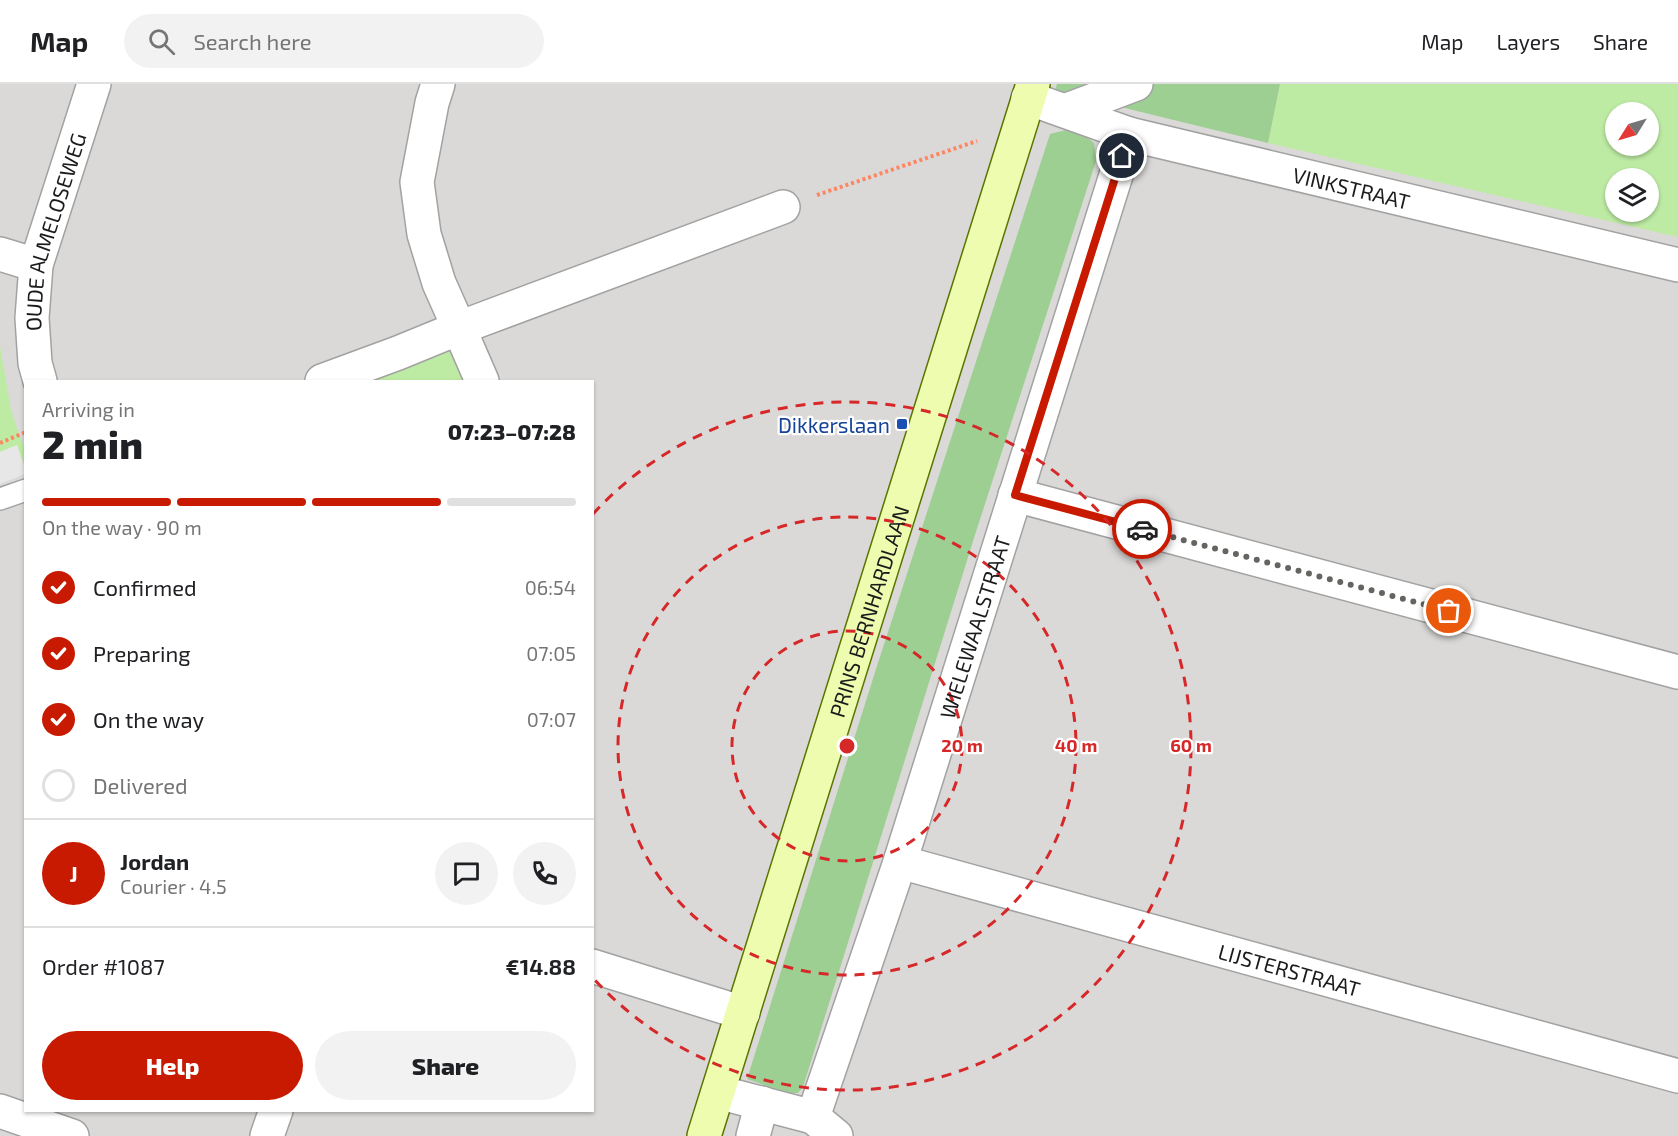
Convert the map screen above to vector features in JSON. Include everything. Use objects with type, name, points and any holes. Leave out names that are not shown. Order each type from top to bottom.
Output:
[{"type":"street","name":"OUDE ALMELOSEWEG","points":[[40,380],[35,363],[32,318],[36,265],[94,84]]},
{"type":"street","points":[[438,84],[417,182],[424,234],[439,283],[482,380]]},
{"type":"street","points":[[1067,110],[1136,84]]},
{"type":"street","name":"VINKSTRAAT","points":[[1031,91],[1067,110],[1129,134],[1678,265]]},
{"type":"street","name":"PRINS BERNHARDLAAN","points":[[704,1136],[1031,91]]},
{"type":"street","name":"WIELEWAALSTRAAT","points":[[824,1127],[900,862],[1129,134]]},
{"type":"street","points":[[325,380],[783,207]]},
{"type":"street","points":[[0,254],[36,265]]},
{"type":"street","points":[[1015,495],[1678,672]]},
{"type":"street","name":"LIJSTERSTRAAT","points":[[900,862],[1678,1076]]},
{"type":"street","points":[[594,967],[743,1013]]},
{"type":"street","points":[[718,1092],[762,1103],[824,1127]]},
{"type":"street","points":[[753,1136],[762,1103]]},
{"type":"street","points":[[0,1111],[72,1136]]},
{"type":"street","points":[[267,1136],[275,1112]]},
{"type":"lane","points":[[0,499],[24,491]]},
{"type":"path","points":[[783,207],[984,139],[1012,147]]},
{"type":"path","points":[[0,442],[24,433]]},
{"type":"shaded area","points":[[0,84],[1678,84],[1678,1136],[0,1136]]},
{"type":"shaded area","points":[[17,445],[24,465],[24,474],[0,484],[0,452]]},
{"type":"green space","points":[[1057,84],[1280,84],[1268,143],[1055,91]]},
{"type":"green space","points":[[1280,84],[1678,84],[1678,237],[1613,222],[1659,222],[1659,168],[1605,168],[1605,220],[1268,143]]},
{"type":"green space","points":[[1070,129],[1082,133],[1094,143],[1096,161],[974,538],[803,1087],[798,1093],[786,1093],[747,1079],[876,669],[1050,134]]},
{"type":"green space","points":[[0,346],[11,410],[24,448],[24,465],[17,446],[0,452]]},
{"type":"green space","points":[[446,352],[459,354],[465,380],[367,380]]},
{"type":"way so far","points":[[1142,529],[1449,611]]},
{"type":"place","name":"Dikkerslaan","points":[[902,424]]},
{"type":"route","points":[[1122,156],[1015,495],[1142,529]]}]
